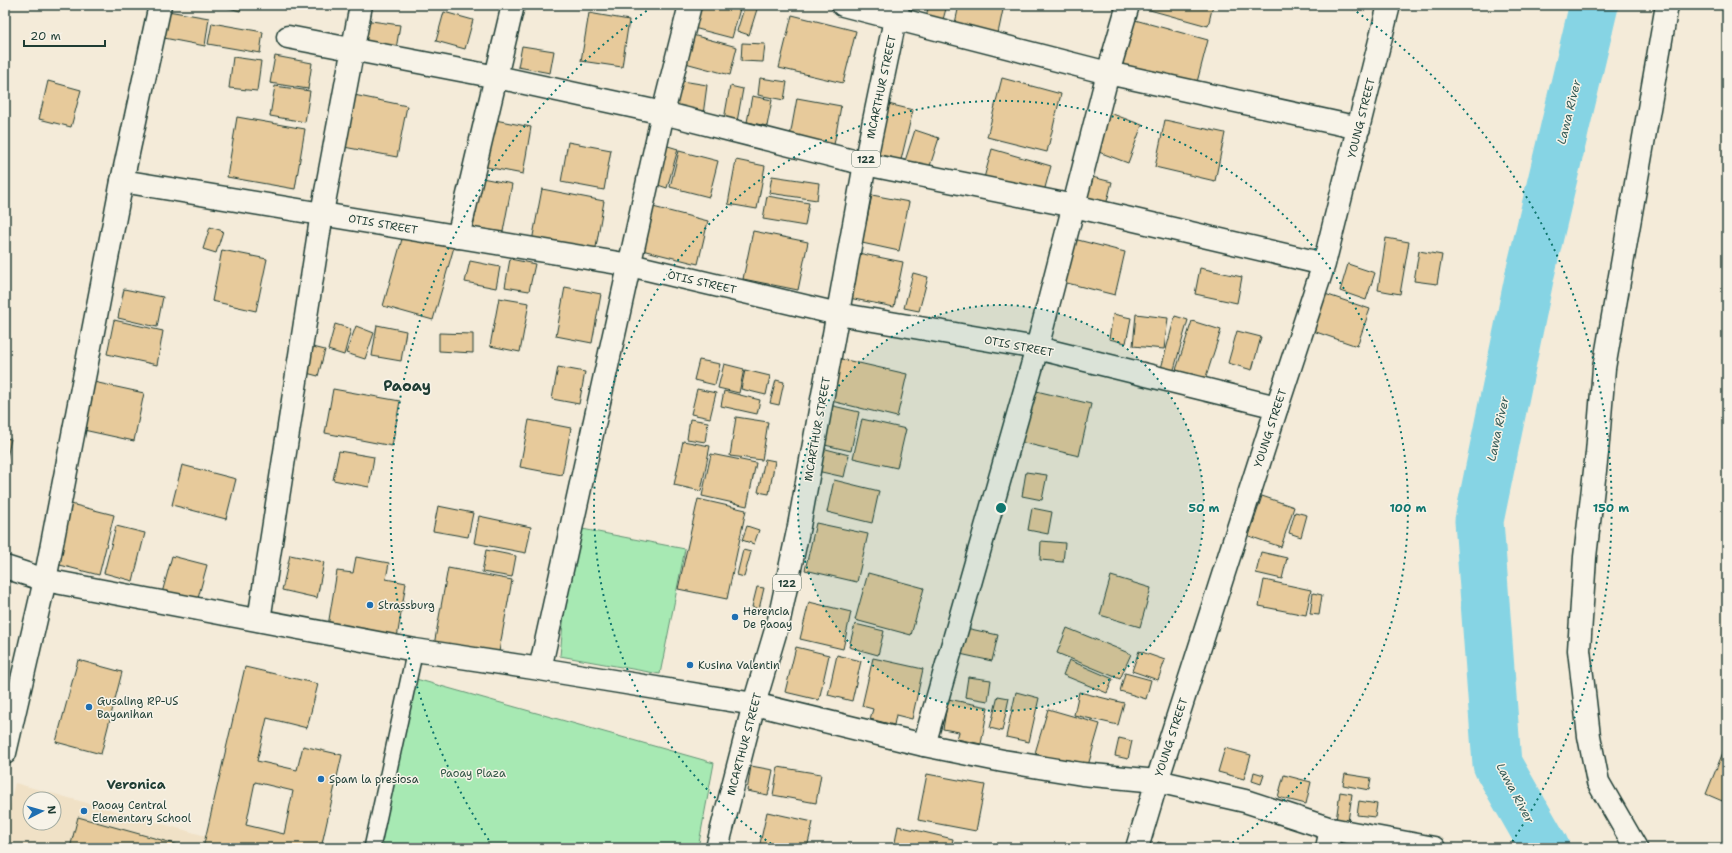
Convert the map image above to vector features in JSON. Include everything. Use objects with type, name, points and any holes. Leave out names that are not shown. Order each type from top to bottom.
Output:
[{"type":"street","points":[[5,753],[45,580],[122,181],[160,5]]},
{"type":"street","points":[[259,620],[322,214],[361,5]]},
{"type":"street","points":[[458,237],[513,5]]},
{"type":"street","points":[[540,668],[663,113],[690,5]]},
{"type":"street","points":[[843,5],[896,11],[1108,73],[1359,128]]},
{"type":"street","points":[[924,745],[1037,348],[1108,73],[1128,5]]},
{"type":"street","name":"YOUNG STREET","points":[[1137,848],[1157,781],[1324,264],[1389,5]]},
{"type":"street","points":[[1636,848],[1598,782],[1589,736],[1579,650],[1585,557],[1597,453],[1604,368],[1667,5]]},
{"type":"street","name":"MCARTHUR STREET","points":[[717,848],[754,704],[779,620],[799,526],[865,164],[896,11]]},
{"type":"street","points":[[288,38],[496,77],[663,113],[865,164],[1074,206],[1324,264]]},
{"type":"street","name":"OTIS STREET","points":[[122,181],[630,265],[838,314],[1037,348],[1277,407]]},
{"type":"street","points":[[5,567],[45,580],[415,650],[540,668],[754,704],[924,745],[1082,774],[1157,781],[1245,801],[1329,839],[1434,848]]},
{"type":"lane","points":[[372,848],[415,650]]},
{"type":"shaded area","name":"Paoay Central Elementary School","points":[[15,783],[44,791],[22,791],[22,831],[62,831],[62,796],[249,848],[5,848],[5,823]]},
{"type":"green space","points":[[572,527],[685,549],[660,674],[560,656]]},
{"type":"green space","name":"Paoay Plaza","points":[[416,679],[714,763],[698,848],[380,848]]},
{"type":"building","points":[[218,5],[242,5],[240,11]]},
{"type":"building","points":[[692,5],[741,5],[732,38],[686,26]]},
{"type":"building","points":[[745,5],[758,6],[749,35],[737,31]]},
{"type":"building","points":[[929,5],[947,5],[941,27],[924,23]]},
{"type":"building","points":[[959,5],[1004,5],[997,38],[954,28]]},
{"type":"building","points":[[1147,5],[1213,5],[1208,26],[1146,9]]},
{"type":"building","points":[[168,11],[209,18],[205,46],[164,38]]},
{"type":"building","points":[[444,12],[473,20],[465,49],[436,41]]},
{"type":"building","points":[[589,13],[629,20],[622,67],[581,61]]},
{"type":"building","points":[[792,15],[856,31],[843,83],[779,68]]},
{"type":"building","points":[[364,20],[400,25],[395,55],[360,49]]},
{"type":"building","points":[[1135,20],[1208,40],[1196,86],[1122,66]]},
{"type":"building","points":[[212,23],[263,32],[260,53],[208,44]]},
{"type":"building","points":[[685,33],[737,47],[730,75],[678,61]]},
{"type":"building","points":[[742,43],[765,44],[763,62],[741,61]]},
{"type":"building","points":[[522,46],[554,51],[550,73],[518,67]]},
{"type":"building","points":[[275,56],[312,63],[308,89],[270,83]]},
{"type":"building","points":[[233,57],[261,61],[257,91],[229,88]]},
{"type":"building","points":[[760,78],[787,82],[784,100],[758,95]]},
{"type":"building","points":[[1002,78],[1061,94],[1047,152],[987,137]]},
{"type":"building","points":[[676,80],[707,85],[703,115],[672,110]]},
{"type":"building","points":[[48,81],[81,90],[71,127],[39,119]]},
{"type":"building","points":[[275,86],[310,91],[305,122],[270,116]]},
{"type":"building","points":[[730,86],[743,89],[736,127],[723,125]]},
{"type":"building","points":[[354,95],[407,106],[397,157],[344,147]]},
{"type":"building","points":[[752,96],[772,100],[767,126],[747,122]]},
{"type":"building","points":[[797,98],[841,106],[833,150],[789,142]]},
{"type":"building","points":[[880,102],[913,110],[900,164],[867,156]]},
{"type":"building","points":[[1110,113],[1142,125],[1128,163],[1096,151]]},
{"type":"building","points":[[237,117],[305,129],[295,189],[227,177]]},
{"type":"building","points":[[490,119],[531,127],[523,174],[481,166]]},
{"type":"building","points":[[1165,120],[1225,133],[1215,181],[1155,167]]},
{"type":"building","points":[[915,130],[939,138],[928,172],[904,164]]},
{"type":"building","points":[[568,142],[611,150],[604,190],[561,182]]},
{"type":"building","points":[[661,144],[678,149],[667,188],[649,182]]},
{"type":"building","points":[[992,149],[1051,166],[1043,195],[984,178]]},
{"type":"building","points":[[679,151],[718,161],[709,197],[670,187]]},
{"type":"building","points":[[736,160],[765,166],[757,209],[728,204]]},
{"type":"building","points":[[772,176],[819,183],[817,200],[769,193]]},
{"type":"building","points":[[1092,177],[1112,182],[1105,209],[1085,204]]},
{"type":"building","points":[[482,178],[512,184],[502,237],[472,232]]},
{"type":"building","points":[[542,189],[604,201],[595,253],[532,241]]},
{"type":"building","points":[[872,195],[909,202],[899,251],[862,243]]},
{"type":"building","points":[[767,196],[809,203],[805,226],[763,219]]},
{"type":"building","points":[[653,207],[708,221],[698,264],[642,250]]},
{"type":"building","points":[[210,227],[223,231],[216,253],[203,249]]},
{"type":"building","points":[[753,231],[808,242],[798,290],[743,279]]},
{"type":"building","points":[[404,232],[454,247],[433,320],[383,306]]},
{"type":"building","points":[[1070,238],[1125,252],[1115,295],[1059,281]]},
{"type":"building","points":[[1386,238],[1409,242],[1400,294],[1378,290]]},
{"type":"building","points":[[222,250],[267,259],[256,311],[212,301]]},
{"type":"building","points":[[1419,251],[1442,255],[1437,284],[1414,281]]},
{"type":"building","points":[[853,252],[903,262],[894,307],[844,297]]},
{"type":"building","points":[[510,259],[535,264],[529,291],[505,287]]},
{"type":"building","points":[[470,261],[500,267],[496,288],[465,282]]},
{"type":"building","points":[[1348,264],[1375,273],[1366,300],[1340,291]]},
{"type":"building","points":[[1200,268],[1242,277],[1237,303],[1195,294]]},
{"type":"building","points":[[913,273],[928,277],[919,311],[904,308]]},
{"type":"building","points":[[565,287],[601,294],[592,343],[556,336]]},
{"type":"building","points":[[124,289],[163,297],[157,327],[118,318]]},
{"type":"building","points":[[1325,294],[1370,309],[1357,346],[1313,331]]},
{"type":"building","points":[[499,298],[529,303],[520,352],[490,346]]},
{"type":"building","points":[[1113,314],[1131,318],[1126,343],[1109,339]]},
{"type":"building","points":[[1136,314],[1168,318],[1164,349],[1133,346]]},
{"type":"building","points":[[1175,316],[1188,320],[1171,380],[1159,376]]},
{"type":"building","points":[[114,320],[163,331],[157,365],[107,354]]},
{"type":"building","points":[[1192,321],[1221,330],[1205,380],[1176,370]]},
{"type":"building","points":[[335,324],[351,329],[344,355],[328,350]]},
{"type":"building","points":[[377,325],[406,331],[401,361],[372,356]]},
{"type":"building","points":[[356,326],[374,333],[365,359],[346,353]]},
{"type":"building","points":[[1237,331],[1261,337],[1252,370],[1228,363]]},
{"type":"building","points":[[439,333],[473,334],[473,353],[439,351]]},
{"type":"building","points":[[305,345],[325,350],[318,376],[299,371]]},
{"type":"building","points":[[837,358],[907,374],[897,417],[827,400]]},
{"type":"building","points":[[699,360],[720,364],[715,385],[694,380]]},
{"type":"building","points":[[724,364],[744,369],[739,393],[718,388]]},
{"type":"building","points":[[558,367],[585,372],[579,404],[552,399]]},
{"type":"building","points":[[745,370],[770,376],[766,395],[741,389]]},
{"type":"building","points":[[776,380],[784,382],[779,405],[770,403]]},
{"type":"building","points":[[89,381],[144,393],[134,441],[79,429]]},
{"type":"building","points":[[333,389],[400,401],[392,446],[325,433]]},
{"type":"building","points":[[697,389],[716,393],[710,418],[691,414]]},
{"type":"building","points":[[1032,390],[1091,404],[1079,456],[1020,442]]},
{"type":"building","points":[[724,391],[760,400],[757,414],[721,406]]},
{"type":"building","points":[[825,404],[859,412],[851,451],[816,443]]},
{"type":"building","points":[[736,417],[768,422],[762,460],[730,456]]},
{"type":"building","points":[[690,419],[708,422],[705,442],[687,439]]},
{"type":"building","points":[[862,419],[906,429],[897,468],[853,458]]},
{"type":"building","points":[[529,420],[571,428],[562,475],[520,467]]},
{"type":"building","points":[[5,438],[11,439],[5,467]]},
{"type":"building","points":[[683,441],[710,446],[701,491],[674,485]]},
{"type":"building","points":[[822,448],[849,455],[844,477],[817,471]]},
{"type":"building","points":[[339,451],[374,457],[369,487],[333,480]]},
{"type":"building","points":[[711,454],[756,463],[747,506],[702,496]]},
{"type":"building","points":[[765,459],[775,461],[769,494],[758,492]]},
{"type":"building","points":[[182,465],[236,479],[226,519],[172,505]]},
{"type":"building","points":[[1026,472],[1047,475],[1042,500],[1022,496]]},
{"type":"building","points":[[834,480],[879,491],[872,523],[827,512]]},
{"type":"building","points":[[1262,496],[1294,507],[1281,547],[1249,536]]},
{"type":"building","points":[[698,499],[746,510],[727,599],[678,589]]},
{"type":"building","points":[[67,503],[114,515],[99,575],[52,563]]},
{"type":"building","points":[[438,506],[473,513],[468,537],[433,531]]},
{"type":"building","points":[[1032,508],[1052,512],[1048,534],[1028,530]]},
{"type":"building","points":[[1295,512],[1307,515],[1301,537],[1289,533]]},
{"type":"building","points":[[479,516],[531,527],[526,553],[474,543]]},
{"type":"building","points":[[816,523],[868,534],[857,582],[805,570]]},
{"type":"building","points":[[116,526],[145,533],[133,581],[104,573]]},
{"type":"building","points":[[747,526],[759,530],[754,544],[742,540]]},
{"type":"building","points":[[1041,541],[1065,543],[1063,562],[1040,560]]},
{"type":"building","points":[[486,550],[516,556],[512,577],[482,572]]},
{"type":"building","points":[[743,550],[751,552],[744,577],[737,575]]},
{"type":"building","points":[[1261,552],[1287,558],[1282,579],[1256,573]]},
{"type":"building","points":[[290,555],[324,562],[317,598],[282,590]]},
{"type":"building","points":[[172,556],[207,565],[197,602],[162,593]]},
{"type":"building","points":[[356,557],[389,563],[386,579],[406,583],[397,638],[328,626],[337,571],[353,573]]},
{"type":"building","points":[[448,568],[512,580],[498,657],[434,645]]},
{"type":"building","points":[[868,573],[924,588],[911,635],[855,620]]},
{"type":"building","points":[[1111,576],[1151,588],[1140,627],[1100,615]]},
{"type":"building","points":[[1264,580],[1311,590],[1306,615],[1259,606]]},
{"type":"building","points":[[757,587],[764,588],[759,609],[752,607]]},
{"type":"building","points":[[1313,593],[1322,595],[1319,615],[1310,614]]},
{"type":"building","points":[[809,602],[851,612],[843,649],[800,639]]},
{"type":"building","points":[[855,624],[884,631],[878,655],[849,647]]},
{"type":"building","points":[[966,628],[998,635],[992,661],[960,654]]},
{"type":"building","points":[[1067,628],[1131,654],[1120,679],[1057,653]]},
{"type":"building","points":[[796,647],[829,655],[819,700],[785,692]]},
{"type":"building","points":[[1139,651],[1165,660],[1158,680],[1132,671]]},
{"type":"building","points":[[837,655],[861,661],[852,701],[828,695]]},
{"type":"building","points":[[873,658],[923,669],[912,719],[896,715],[894,725],[870,719],[873,709],[862,706]]},
{"type":"building","name":"Gusaling RP-US Bayanihan","points":[[78,660],[122,672],[101,754],[56,742]]},
{"type":"building","points":[[1069,660],[1113,679],[1107,693],[1063,675]]},
{"type":"building","points":[[245,667],[318,684],[307,728],[267,718],[257,761],[297,770],[303,746],[342,755],[321,848],[203,848]],"holes":[[[255,782],[293,791],[284,834],[246,825]]]},
{"type":"building","points":[[1125,673],[1151,680],[1146,699],[1120,691]]},
{"type":"building","points":[[968,677],[991,680],[988,701],[965,697]]},
{"type":"building","points":[[1016,692],[1039,698],[1029,742],[1006,737]]},
{"type":"building","points":[[1079,692],[1124,703],[1118,725],[1074,715]]},
{"type":"building","points":[[998,696],[1009,698],[1002,731],[990,728]]},
{"type":"building","points":[[948,699],[988,707],[981,744],[957,739],[959,732],[943,729]]},
{"type":"building","points":[[1048,709],[1100,724],[1087,769],[1035,753]]},
{"type":"building","points":[[1119,738],[1132,741],[1128,759],[1115,756]]},
{"type":"building","points":[[1225,748],[1251,755],[1244,779],[1218,772]]},
{"type":"building","points":[[1724,750],[1727,751],[1727,803],[1706,794]]},
{"type":"building","points":[[751,766],[773,770],[768,795],[747,791]]},
{"type":"building","points":[[778,767],[821,774],[816,803],[773,795]]},
{"type":"building","points":[[1254,772],[1264,775],[1261,784],[1252,781]]},
{"type":"building","points":[[927,774],[985,785],[976,831],[918,820]]},
{"type":"building","points":[[1345,774],[1371,778],[1369,790],[1343,785]]},
{"type":"building","points":[[1284,775],[1311,782],[1306,804],[1278,797]]},
{"type":"building","points":[[1340,792],[1352,794],[1348,822],[1336,821]]},
{"type":"building","points":[[1359,801],[1377,804],[1375,817],[1357,815]]},
{"type":"building","points":[[767,812],[813,822],[807,848],[759,848]]},
{"type":"building","points":[[78,817],[190,848],[70,848]]},
{"type":"building","points":[[898,826],[953,839],[951,848],[894,848]]},
{"type":"building","points":[[1158,842],[1180,848],[1156,848]]},
{"type":"waterway","name":"Lawa River","points":[[1545,848],[1497,764],[1479,521],[1530,274],[1594,5]]},
{"type":"place","name":"Strassburg","points":[[370,605]]},
{"type":"place","name":"Herencia De Paoay","points":[[735,617]]},
{"type":"place","name":"Kusina Valentin","points":[[690,665]]},
{"type":"place","name":"Gusaling RP-US Bayanihan","points":[[89,707]]},
{"type":"place","name":"Spam la presiosa","points":[[321,779]]},
{"type":"place","name":"Paoay Central Elementary School","points":[[84,811]]},
{"type":"district","name":"Paoay","points":[[407,386]]},
{"type":"district","name":"Veronica","points":[[136,784]]}]
